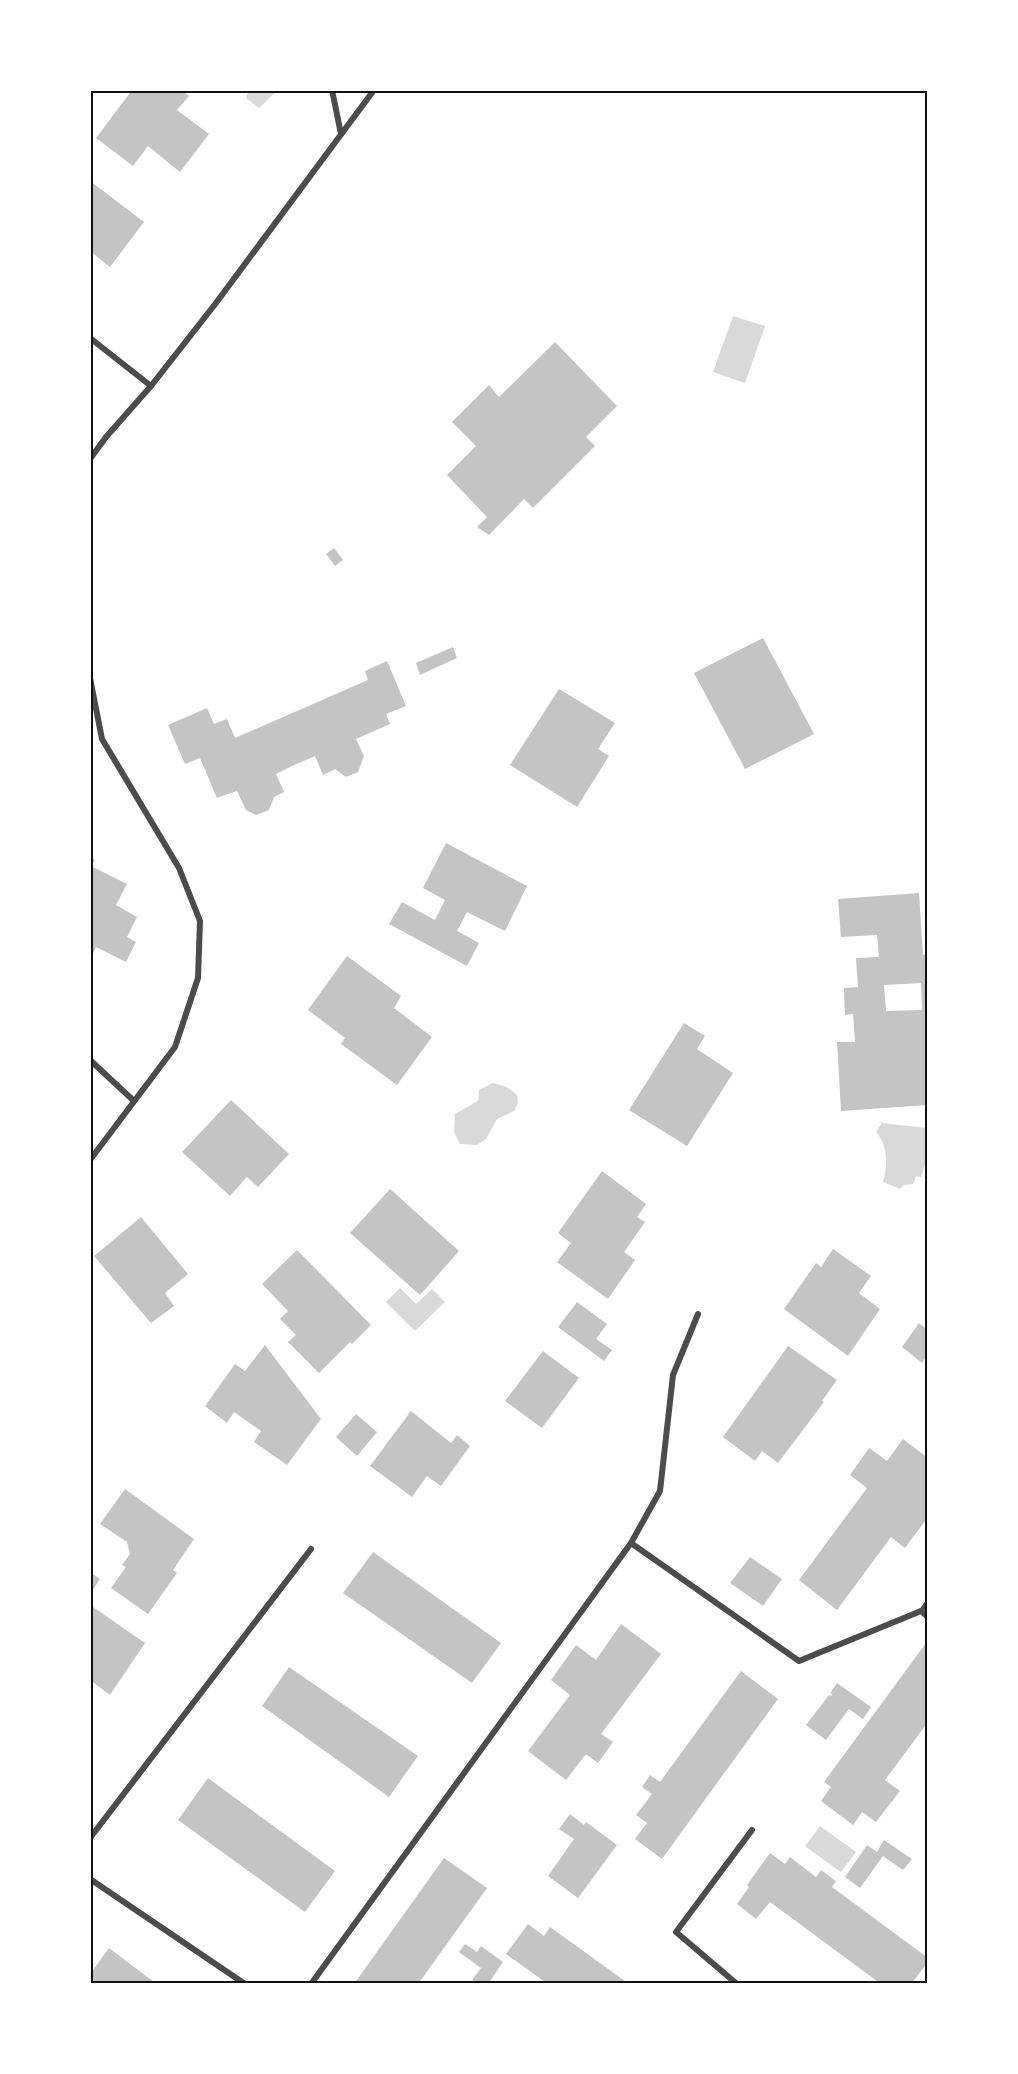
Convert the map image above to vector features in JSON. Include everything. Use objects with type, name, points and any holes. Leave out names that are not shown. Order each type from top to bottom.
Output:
[{"type":"street","points":[[332,90],[341,134]]},
{"type":"street","points":[[90,459],[216,303],[374,90]]},
{"type":"street","points":[[90,338],[151,386]]},
{"type":"street","points":[[90,678],[102,739],[179,868],[200,921],[198,978],[175,1047],[90,1160]]},
{"type":"street","points":[[90,1060],[134,1101]]},
{"type":"street","points":[[310,1984],[632,1544],[660,1491],[674,1376],[698,1314]]},
{"type":"street","points":[[632,1544],[799,1661],[921,1611],[928,1617]]},
{"type":"street","points":[[90,1838],[311,1549]]},
{"type":"street","points":[[736,1984],[676,1932],[752,1830]]},
{"type":"street","points":[[90,1879],[245,1984]]},
{"type":"lane","points":[[921,1611],[928,1600]]},
{"type":"shaded area","points":[[249,90],[278,90],[259,108],[246,98]]},
{"type":"shaded area","points":[[733,316],[765,326],[745,383],[713,372]]},
{"type":"shaded area","points":[[493,1083],[507,1087],[517,1095],[518,1103],[514,1111],[497,1119],[486,1139],[477,1145],[460,1144],[454,1132],[455,1114],[478,1101],[479,1090]]},
{"type":"shaded area","points":[[882,1123],[926,1128],[928,1155],[921,1177],[916,1176],[913,1184],[904,1185],[900,1189],[883,1182],[886,1156],[883,1143],[876,1132]]},
{"type":"shaded area","points":[[400,1288],[416,1304],[432,1289],[445,1302],[415,1331],[386,1302]]},
{"type":"shaded area","points":[[820,1826],[856,1852],[841,1872],[805,1846]]},
{"type":"building","points":[[132,90],[182,90],[189,96],[177,110],[209,134],[180,172],[148,146],[133,166],[96,138]]},
{"type":"building","points":[[90,181],[144,222],[110,267],[90,251]]},
{"type":"building","points":[[555,342],[617,406],[586,437],[595,446],[533,508],[524,499],[489,535],[477,527],[487,517],[447,475],[476,446],[452,422],[489,385],[499,397]]},
{"type":"building","points":[[334,548],[343,560],[335,566],[326,554]]},
{"type":"building","points":[[763,638],[814,734],[745,769],[694,673]]},
{"type":"building","points":[[453,647],[457,658],[420,675],[416,663]]},
{"type":"building","points":[[387,661],[406,706],[386,714],[390,724],[356,739],[364,756],[358,772],[346,777],[335,769],[323,775],[315,756],[276,774],[284,792],[274,797],[269,810],[256,815],[246,810],[237,791],[217,798],[200,758],[185,764],[168,725],[207,708],[214,724],[227,719],[235,738],[368,680],[365,671]]},
{"type":"building","points":[[559,689],[615,723],[598,749],[609,756],[577,807],[510,765]]},
{"type":"building","points":[[446,843],[527,886],[505,931],[467,912],[457,931],[479,943],[467,966],[389,924],[402,902],[435,920],[445,900],[423,888]]},
{"type":"building","points":[[90,857],[95,860],[91,866],[127,884],[116,905],[137,917],[127,937],[136,942],[126,962],[96,947],[90,960]]},
{"type":"building","points":[[919,893],[923,955],[928,954],[928,1105],[841,1111],[837,1042],[855,1042],[853,1014],[845,1015],[844,988],[858,987],[856,958],[879,957],[877,935],[841,937],[838,899]],"holes":[[[921,983],[922,1010],[886,1011],[884,985]]]},
{"type":"building","points":[[347,956],[401,996],[394,1008],[432,1037],[397,1085],[341,1044],[345,1038],[308,1010]]},
{"type":"building","points":[[684,1023],[705,1036],[697,1049],[733,1073],[687,1146],[629,1110]]},
{"type":"building","points":[[231,1100],[289,1154],[258,1187],[247,1177],[230,1196],[182,1152]]},
{"type":"building","points":[[602,1171],[646,1204],[637,1217],[645,1222],[624,1252],[635,1260],[608,1299],[557,1262],[571,1243],[558,1233]]},
{"type":"building","points":[[390,1189],[459,1251],[420,1295],[350,1233]]},
{"type":"building","points":[[141,1217],[188,1274],[165,1293],[174,1306],[151,1323],[94,1256]]},
{"type":"building","points":[[833,1249],[871,1276],[859,1293],[880,1309],[848,1356],[784,1309],[816,1263],[821,1267]]},
{"type":"building","points":[[297,1250],[371,1325],[319,1373],[288,1342],[296,1335],[280,1319],[288,1311],[262,1284]]},
{"type":"building","points":[[577,1302],[607,1324],[596,1339],[612,1350],[604,1361],[558,1327]]},
{"type":"building","points":[[919,1323],[928,1330],[928,1354],[922,1363],[902,1347]]},
{"type":"building","points":[[265,1345],[321,1419],[287,1465],[254,1442],[261,1431],[234,1412],[227,1423],[205,1406],[235,1364],[245,1371]]},
{"type":"building","points":[[788,1346],[837,1380],[822,1401],[824,1402],[778,1463],[762,1451],[755,1461],[723,1437]]},
{"type":"building","points":[[543,1351],[579,1378],[542,1428],[505,1401]]},
{"type":"building","points":[[411,1411],[451,1443],[457,1435],[470,1446],[441,1486],[427,1476],[412,1497],[370,1466]]},
{"type":"building","points":[[356,1414],[377,1432],[357,1456],[336,1437]]},
{"type":"building","points":[[903,1439],[928,1458],[928,1486],[926,1488],[928,1489],[928,1517],[905,1548],[891,1537],[837,1610],[799,1580],[867,1488],[850,1475],[869,1448],[887,1461]]},
{"type":"building","points":[[125,1489],[194,1539],[173,1570],[177,1573],[148,1614],[111,1588],[126,1567],[122,1565],[130,1554],[127,1542],[100,1524]]},
{"type":"building","points":[[373,1552],[501,1643],[472,1683],[343,1593]]},
{"type":"building","points":[[750,1557],[782,1579],[763,1606],[730,1583]]},
{"type":"building","points":[[90,1572],[100,1579],[90,1594]]},
{"type":"building","points":[[90,1605],[145,1643],[110,1695],[90,1680]]},
{"type":"building","points":[[621,1624],[661,1654],[601,1734],[613,1742],[598,1763],[586,1754],[566,1780],[528,1751],[570,1695],[551,1680],[576,1645],[596,1660]]},
{"type":"building","points":[[926,1643],[928,1644],[928,1722],[885,1780],[900,1791],[876,1822],[862,1812],[853,1825],[821,1801],[831,1787],[824,1782]]},
{"type":"building","points":[[289,1667],[418,1756],[389,1797],[262,1706]]},
{"type":"building","points":[[741,1671],[778,1699],[662,1859],[635,1839],[647,1823],[636,1815],[652,1794],[642,1787],[650,1775],[660,1782]]},
{"type":"building","points":[[837,1683],[871,1707],[863,1719],[849,1709],[826,1740],[806,1725],[829,1695],[832,1696],[831,1692]]},
{"type":"building","points":[[208,1778],[335,1871],[305,1912],[178,1820]]},
{"type":"building","points":[[570,1814],[584,1825],[586,1822],[617,1845],[578,1898],[548,1876],[574,1839],[559,1829]]},
{"type":"building","points":[[884,1840],[912,1859],[903,1870],[883,1856],[860,1888],[845,1877],[867,1845],[877,1852]]},
{"type":"building","points":[[770,1853],[785,1864],[790,1857],[816,1877],[821,1870],[836,1881],[832,1887],[928,1958],[928,1962],[911,1984],[881,1984],[770,1902],[756,1919],[737,1904],[749,1887],[747,1885]]},
{"type":"building","points":[[444,1858],[487,1888],[418,1984],[354,1984]]},
{"type":"building","points":[[528,1924],[544,1936],[550,1927],[629,1984],[548,1984],[506,1954]]},
{"type":"building","points":[[465,1944],[477,1952],[481,1946],[503,1962],[488,1984],[478,1984],[472,1980],[481,1968],[459,1952]]},
{"type":"building","points":[[109,1948],[157,1984],[90,1984],[90,1974]]}]
